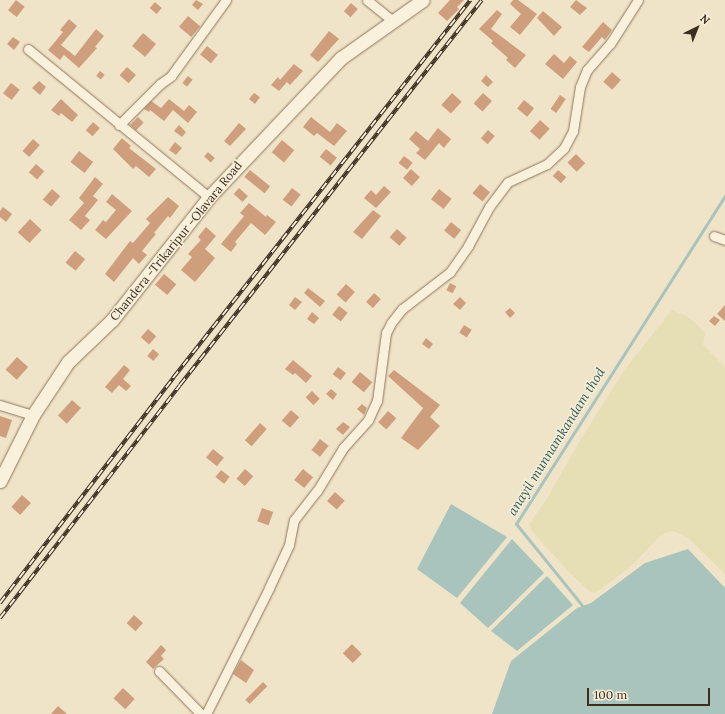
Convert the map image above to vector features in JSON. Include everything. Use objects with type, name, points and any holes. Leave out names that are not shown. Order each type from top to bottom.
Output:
[{"type":"main road","name":"Chandera -Trikaripur -Olavara Road","points":[[0,480],[33,415],[68,362],[112,320],[210,197],[341,58],[392,20],[423,0]]},
{"type":"street","points":[[119,125],[160,84],[171,76],[226,0]]},
{"type":"street","points":[[367,0],[392,20]]},
{"type":"street","points":[[206,714],[289,545],[294,520],[317,491],[343,448],[368,420],[371,414],[377,401],[386,333],[391,323],[402,309],[450,272],[468,246],[490,207],[508,182],[547,164],[564,148],[573,131],[580,87],[587,70],[610,44],[638,0]]},
{"type":"street","points":[[28,50],[210,197]]},
{"type":"street","points":[[714,236],[725,240]]},
{"type":"street","points":[[0,405],[33,415]]},
{"type":"street","points":[[160,671],[201,714]]},
{"type":"shaded area","points":[[672,310],[686,316],[698,325],[705,334],[703,345],[725,367],[725,574],[688,538],[673,531],[662,534],[630,567],[600,590],[594,593],[590,592],[568,571],[531,530],[530,523],[548,497],[579,442],[625,369]]},
{"type":"water","points":[[451,504],[507,537],[457,598],[417,569]]},
{"type":"water","points":[[512,539],[544,573],[488,628],[460,603]]},
{"type":"water","points":[[688,549],[725,588],[725,714],[492,714],[511,661],[577,608],[591,603],[645,563]]},
{"type":"water","points":[[547,576],[573,605],[517,651],[491,631]]},
{"type":"building","points":[[16,0],[25,7],[17,17],[8,10]]},
{"type":"building","points":[[196,0],[203,4],[198,10],[192,5]]},
{"type":"building","points":[[450,0],[464,0],[457,7],[459,9],[447,21],[438,13]]},
{"type":"building","points":[[513,0],[518,0],[537,14],[520,35],[510,27],[521,14],[510,4]]},
{"type":"building","points":[[576,0],[587,8],[580,15],[570,7]]},
{"type":"building","points":[[155,2],[162,8],[157,14],[150,8]]},
{"type":"building","points":[[351,3],[358,9],[351,17],[344,11]]},
{"type":"building","points":[[497,10],[502,14],[491,29],[526,55],[515,68],[506,60],[508,58],[491,43],[493,41],[479,29]]},
{"type":"building","points":[[543,11],[562,27],[554,36],[537,18]]},
{"type":"building","points":[[188,16],[200,26],[191,37],[179,27]]},
{"type":"building","points":[[69,19],[77,26],[61,45],[75,56],[96,29],[104,36],[95,47],[97,48],[79,68],[64,55],[60,60],[48,50],[63,32],[60,30]]},
{"type":"building","points":[[603,22],[612,30],[605,40],[602,37],[589,52],[582,47]]},
{"type":"building","points":[[329,31],[339,39],[318,62],[310,55]]},
{"type":"building","points":[[143,33],[156,44],[145,57],[132,46]]},
{"type":"building","points":[[13,37],[20,42],[14,50],[7,44]]},
{"type":"building","points":[[207,46],[218,55],[211,63],[200,55]]},
{"type":"building","points":[[554,54],[564,63],[570,56],[577,62],[563,79],[545,64]]},
{"type":"building","points":[[294,64],[303,71],[290,85],[287,82],[279,91],[271,85],[278,77],[280,80]]},
{"type":"building","points":[[127,67],[136,75],[129,83],[120,75]]},
{"type":"building","points":[[100,71],[105,75],[101,79],[96,76]]},
{"type":"building","points":[[612,72],[621,80],[612,90],[603,82]]},
{"type":"building","points":[[486,75],[493,82],[488,87],[481,81]]},
{"type":"building","points":[[188,76],[193,80],[187,87],[182,83]]},
{"type":"building","points":[[39,81],[46,87],[40,95],[32,88]]},
{"type":"building","points":[[11,83],[20,90],[12,100],[3,93]]},
{"type":"building","points":[[254,93],[260,97],[255,104],[249,99]]},
{"type":"building","points":[[452,93],[462,102],[451,114],[441,105]]},
{"type":"building","points":[[483,93],[492,101],[483,111],[474,103]]},
{"type":"building","points":[[560,95],[566,99],[556,113],[550,109]]},
{"type":"building","points":[[61,99],[78,115],[72,122],[61,113],[59,116],[51,110]]},
{"type":"building","points":[[169,99],[184,111],[189,105],[197,112],[188,123],[173,110],[164,121],[150,110],[149,112],[144,109],[151,101],[161,108]]},
{"type":"building","points":[[524,100],[534,108],[527,117],[517,109]]},
{"type":"building","points":[[138,117],[144,123],[136,130],[130,125]]},
{"type":"building","points":[[311,117],[330,132],[337,123],[347,131],[334,146],[317,133],[314,136],[303,127]]},
{"type":"building","points":[[540,120],[550,129],[540,140],[530,131]]},
{"type":"building","points":[[93,122],[100,128],[93,136],[86,130]]},
{"type":"building","points":[[239,123],[246,129],[230,146],[224,141]]},
{"type":"building","points":[[179,125],[186,132],[182,137],[174,131]]},
{"type":"building","points":[[438,128],[451,139],[444,148],[439,143],[425,160],[416,153],[420,149],[409,139],[416,131],[428,141]]},
{"type":"building","points":[[488,130],[495,136],[488,144],[481,138]]},
{"type":"building","points":[[122,138],[131,146],[129,148],[156,169],[149,177],[136,166],[133,169],[113,149]]},
{"type":"building","points":[[33,139],[40,145],[29,157],[23,151]]},
{"type":"building","points":[[282,140],[294,150],[284,163],[272,152]]},
{"type":"building","points":[[175,142],[182,148],[176,155],[169,150]]},
{"type":"building","points":[[326,149],[337,158],[331,166],[320,157]]},
{"type":"building","points":[[79,151],[93,162],[85,173],[70,162]]},
{"type":"building","points":[[208,152],[215,158],[211,162],[204,157]]},
{"type":"building","points":[[576,154],[585,163],[577,172],[568,162]]},
{"type":"building","points":[[404,156],[413,163],[407,170],[398,163]]},
{"type":"building","points":[[36,164],[44,171],[37,180],[29,172]]},
{"type":"building","points":[[411,169],[420,177],[412,186],[403,178]]},
{"type":"building","points":[[250,170],[270,186],[265,193],[244,177]]},
{"type":"building","points":[[558,170],[566,177],[561,183],[553,176]]},
{"type":"building","points":[[95,177],[103,184],[93,196],[98,200],[85,216],[90,220],[81,230],[69,220],[84,203],[79,198]]},
{"type":"building","points":[[480,184],[490,192],[483,202],[472,193]]},
{"type":"building","points":[[384,186],[391,192],[376,208],[364,198],[371,190],[376,195]]},
{"type":"building","points":[[239,188],[248,196],[243,202],[234,194]]},
{"type":"building","points":[[292,188],[301,195],[291,207],[283,200]]},
{"type":"building","points":[[52,189],[60,196],[51,207],[43,200]]},
{"type":"building","points":[[439,189],[452,199],[444,209],[431,199]]},
{"type":"building","points":[[112,194],[132,211],[106,239],[95,230],[103,220],[106,222],[116,210],[106,202]]},
{"type":"building","points":[[168,197],[179,206],[170,218],[168,216],[154,233],[156,234],[142,251],[147,255],[139,264],[133,258],[114,282],[105,274],[130,241],[133,243],[150,223],[146,219]]},
{"type":"building","points":[[249,203],[266,217],[267,215],[276,222],[265,235],[251,223],[235,242],[237,244],[231,252],[221,244],[244,216],[240,213]]},
{"type":"building","points":[[3,207],[12,214],[6,222],[0,217],[0,211]]},
{"type":"building","points":[[373,210],[381,216],[362,239],[353,232]]},
{"type":"building","points":[[30,219],[42,230],[29,243],[18,232]]},
{"type":"building","points":[[451,222],[461,230],[454,239],[444,231]]},
{"type":"building","points":[[206,227],[216,236],[205,249],[215,258],[195,282],[181,270],[192,257],[188,254],[201,240],[198,237]]},
{"type":"building","points":[[397,229],[407,238],[399,246],[390,237]]},
{"type":"building","points":[[75,251],[85,259],[76,271],[66,263]]},
{"type":"building","points":[[164,274],[176,284],[167,295],[155,285]]},
{"type":"building","points":[[450,283],[456,286],[453,293],[446,290]]},
{"type":"building","points":[[346,284],[355,292],[346,302],[337,294]]},
{"type":"building","points":[[308,288],[325,301],[320,307],[304,293]]},
{"type":"building","points":[[374,293],[381,299],[373,308],[366,302]]},
{"type":"building","points":[[295,297],[302,302],[295,310],[289,305]]},
{"type":"building","points":[[460,297],[466,303],[460,310],[453,304]]},
{"type":"building","points":[[725,305],[725,321],[717,314]]},
{"type":"building","points":[[339,306],[348,313],[341,321],[332,315]]},
{"type":"building","points":[[510,308],[515,313],[510,318],[505,312]]},
{"type":"building","points":[[312,312],[319,318],[314,324],[307,319]]},
{"type":"building","points":[[714,316],[720,320],[715,326],[709,321]]},
{"type":"building","points":[[464,325],[472,330],[467,337],[459,333]]},
{"type":"building","points":[[148,329],[156,336],[149,345],[141,337]]},
{"type":"building","points":[[426,338],[433,344],[429,349],[422,344]]},
{"type":"building","points":[[153,349],[159,354],[153,361],[147,356]]},
{"type":"building","points":[[17,357],[28,367],[17,380],[6,370]]},
{"type":"building","points":[[293,360],[312,376],[306,383],[295,373],[293,375],[285,369]]},
{"type":"building","points":[[124,365],[130,370],[123,379],[131,386],[126,391],[119,385],[112,393],[105,387]]},
{"type":"building","points":[[338,367],[346,373],[341,380],[333,374]]},
{"type":"building","points":[[394,370],[440,405],[430,417],[440,426],[418,450],[401,438],[423,408],[388,376]]},
{"type":"building","points":[[360,372],[372,382],[364,392],[352,382]]},
{"type":"building","points":[[331,389],[337,394],[333,400],[326,394]]},
{"type":"building","points":[[312,391],[320,399],[313,405],[306,397]]},
{"type":"building","points":[[72,400],[81,408],[67,424],[58,416]]},
{"type":"building","points":[[362,404],[367,408],[364,415],[357,409]]},
{"type":"building","points":[[291,410],[299,417],[290,428],[282,421]]},
{"type":"building","points":[[388,411],[396,418],[386,430],[378,422]]},
{"type":"building","points":[[0,416],[12,420],[6,438],[0,436]]},
{"type":"building","points":[[343,422],[350,427],[343,435],[336,429]]},
{"type":"building","points":[[260,423],[267,429],[252,446],[245,440]]},
{"type":"building","points":[[320,439],[329,446],[320,457],[311,450]]},
{"type":"building","points":[[213,449],[224,458],[217,466],[206,458]]},
{"type":"building","points":[[245,469],[253,476],[245,486],[236,479]]},
{"type":"building","points":[[303,469],[313,477],[304,488],[294,480]]},
{"type":"building","points":[[221,470],[230,477],[224,484],[215,477]]},
{"type":"building","points":[[335,492],[345,501],[337,510],[327,501]]},
{"type":"building","points":[[22,495],[31,503],[20,515],[11,507]]},
{"type":"building","points":[[262,508],[273,512],[268,525],[257,521]]},
{"type":"building","points":[[134,615],[143,623],[136,631],[127,623]]},
{"type":"building","points":[[352,644],[362,654],[353,663],[343,653]]},
{"type":"building","points":[[161,645],[166,650],[161,656],[164,659],[153,669],[146,662]]},
{"type":"building","points":[[241,660],[254,670],[246,683],[233,674]]},
{"type":"building","points":[[263,682],[267,686],[250,704],[245,700]]},
{"type":"building","points":[[123,688],[135,699],[125,709],[113,698]]},
{"type":"building","points":[[58,706],[67,714],[51,714]]},
{"type":"waterway","name":"anayil munnamkandam thod","points":[[584,608],[516,524],[725,196]]},
{"type":"railway","points":[[0,603],[173,378],[470,0]]},
{"type":"railway","points":[[0,618],[180,385],[482,0]]}]
